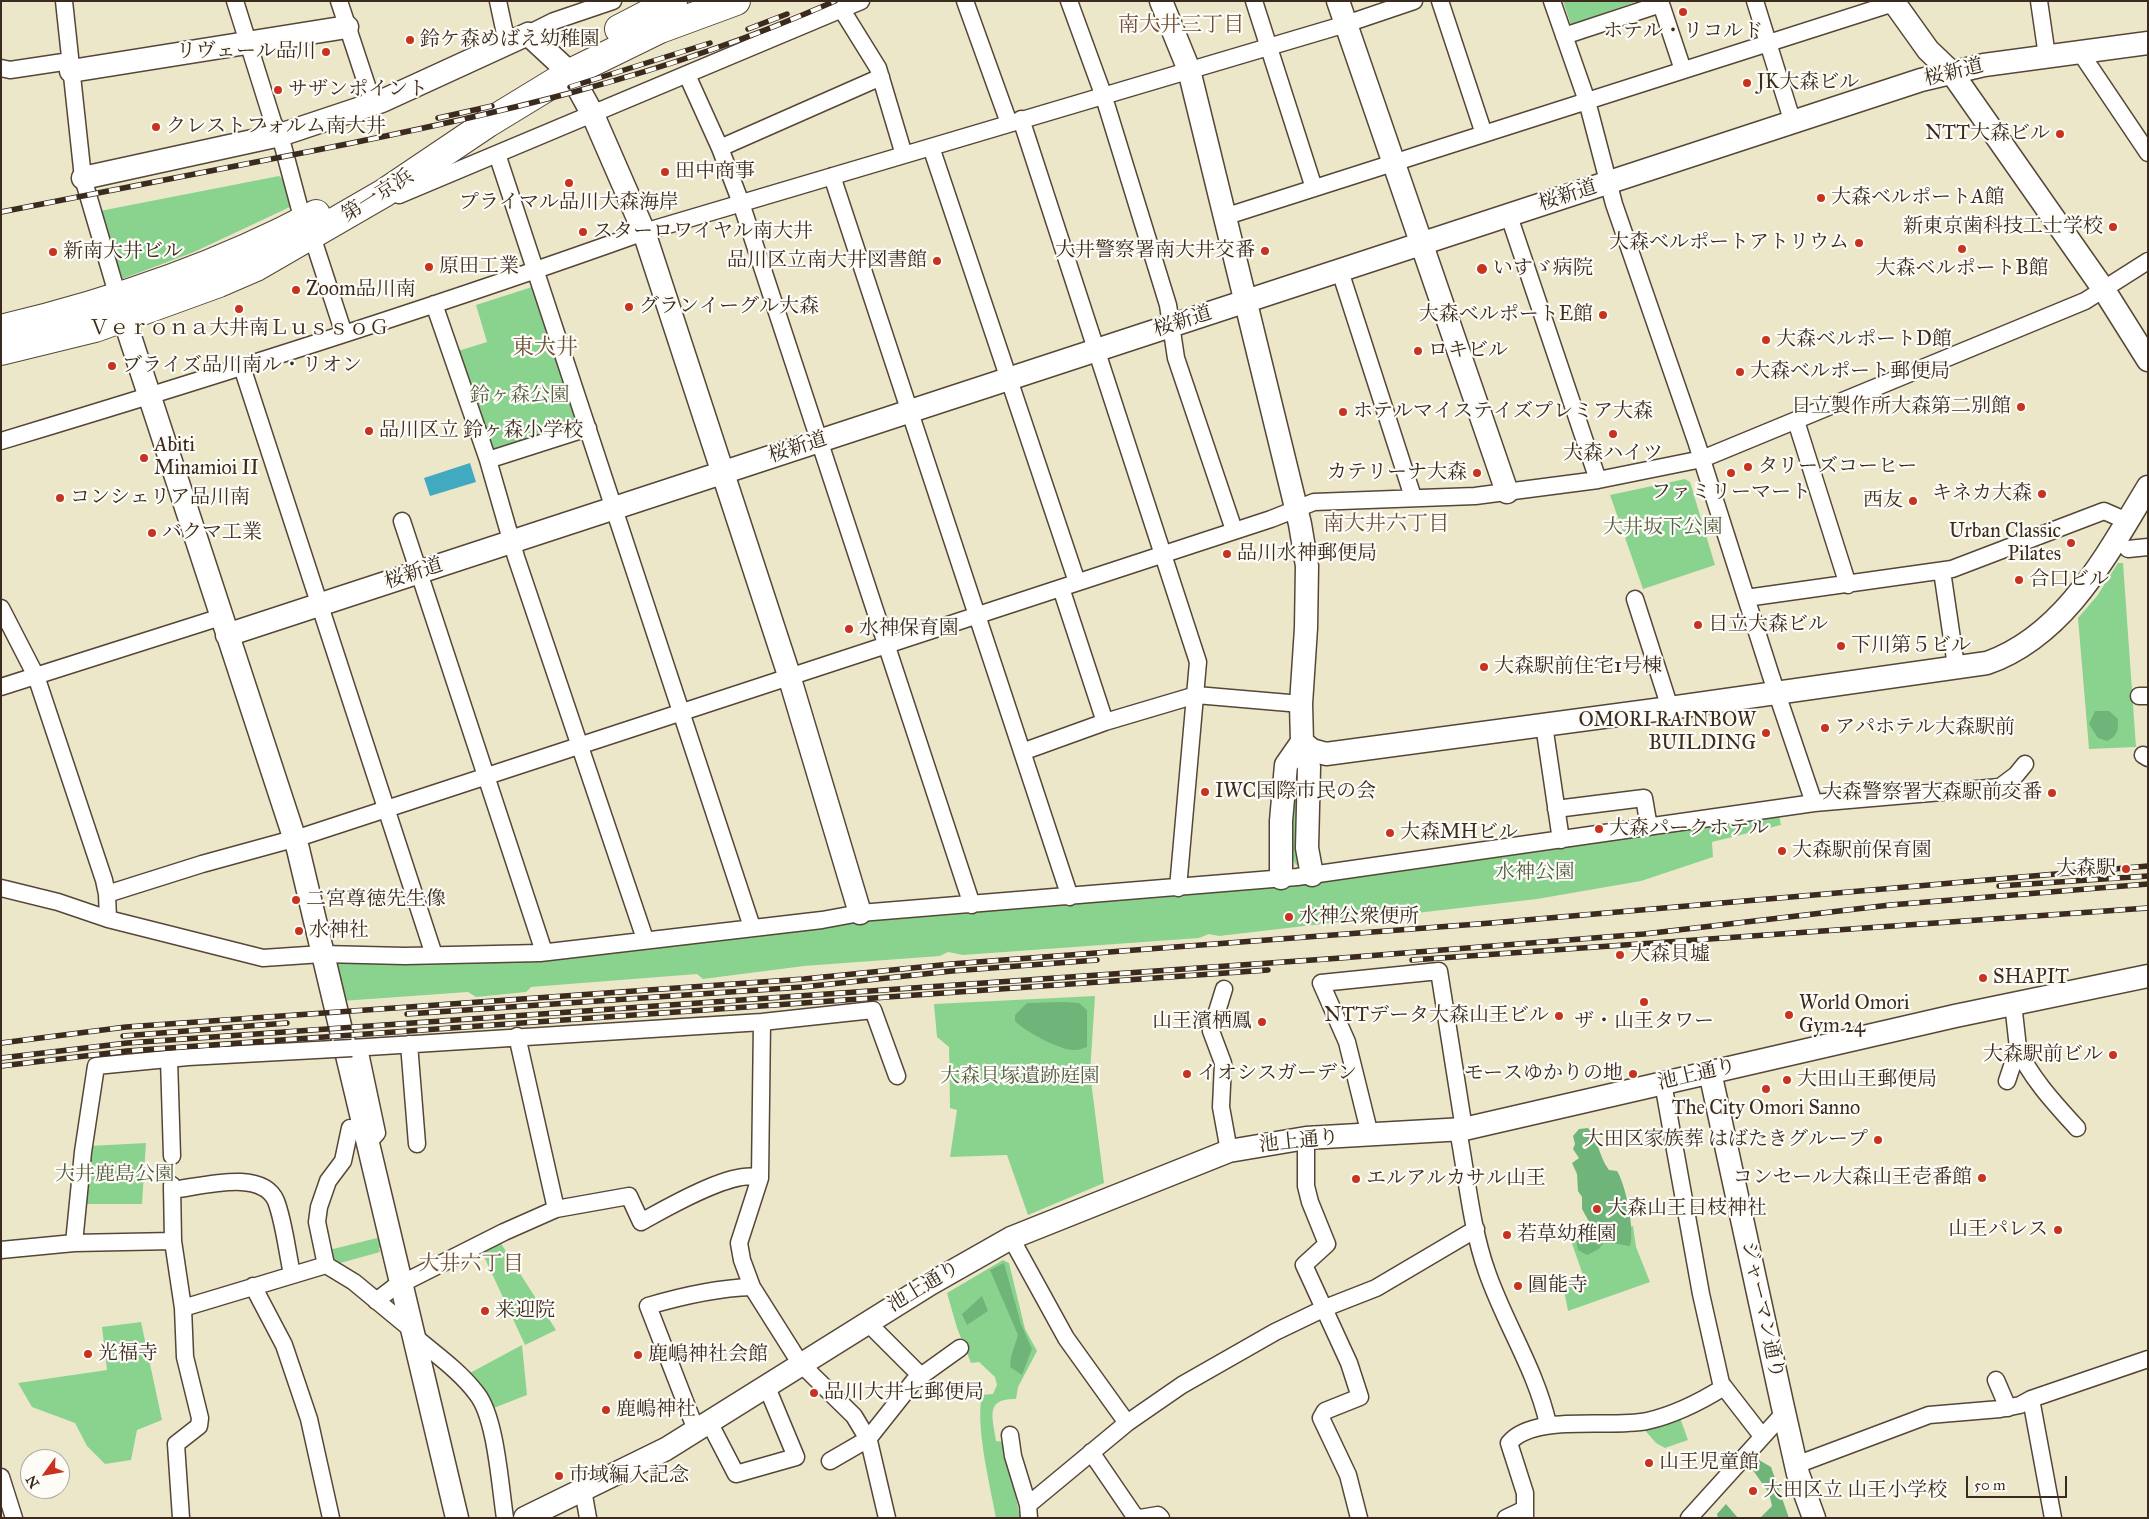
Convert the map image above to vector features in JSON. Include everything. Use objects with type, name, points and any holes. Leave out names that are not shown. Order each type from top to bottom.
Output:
[{"type":"highway","name":"第一京浜","points":[[564,67],[736,1]]},
{"type":"highway","name":"第一京浜","points":[[1,329],[120,307],[219,283],[256,268],[317,227],[433,162],[564,67],[665,3]]},
{"type":"highway","name":"第一京浜","points":[[1,352],[95,328],[120,307]]},
{"type":"street","points":[[64,1],[83,178],[120,307],[294,838],[368,1142],[456,1518]]},
{"type":"street","points":[[235,1],[273,122],[317,227],[344,334]]},
{"type":"street","points":[[339,1],[373,104]]},
{"type":"street","points":[[498,1],[507,43]]},
{"type":"street","points":[[83,178],[280,136],[373,104],[554,21],[613,1]]},
{"type":"street","points":[[317,227],[593,116],[861,1]]},
{"type":"street","points":[[965,1],[1015,121],[1165,553],[1198,662],[1178,888]]},
{"type":"street","points":[[1069,1],[1103,94],[1168,306],[1176,358],[1234,530]]},
{"type":"street","points":[[1161,1],[1189,70],[1297,510],[1307,566],[1306,628],[1301,704],[1302,742],[1309,767],[1307,848],[1312,875]]},
{"type":"street","points":[[1254,1],[1314,188]]},
{"type":"street","points":[[1338,1],[1507,492]]},
{"type":"street","points":[[1,441],[149,397],[344,334],[536,271],[644,232],[1103,94],[1346,24],[1414,1]]},
{"type":"street","points":[[1440,1],[1484,134]]},
{"type":"street","points":[[1552,1],[1587,101],[1609,183],[1702,459],[1814,803]]},
{"type":"street","points":[[1755,1],[1792,123]]},
{"type":"street","points":[[2039,1],[2047,56]]},
{"type":"street","points":[[1224,217],[1900,2],[1928,50],[1952,72],[2104,290],[2148,360]]},
{"type":"street","points":[[1564,36],[1660,3],[1683,70]]},
{"type":"street","points":[[842,10],[878,68],[904,155]]},
{"type":"street","points":[[1,68],[10,70],[70,66],[347,27]]},
{"type":"street","points":[[528,34],[564,67],[593,116],[644,232],[790,677],[860,913]]},
{"type":"street","name":"桜新道","points":[[1,687],[224,626],[320,605],[1921,80],[1984,65],[2148,43]]},
{"type":"street","points":[[2080,52],[2148,153]]},
{"type":"street","points":[[687,76],[720,148],[741,203],[972,905]]},
{"type":"street","points":[[720,148],[881,78]]},
{"type":"street","points":[[931,147],[1077,582]]},
{"type":"street","points":[[497,154],[752,927]]},
{"type":"street","points":[[832,176],[1070,897]]},
{"type":"street","points":[[1509,216],[1598,480]]},
{"type":"street","points":[[107,894],[387,809],[888,646],[1297,510],[1314,502],[1475,496],[1598,480],[1702,459],[2085,301],[2148,261]]},
{"type":"street","points":[[1340,271],[1413,497]]},
{"type":"street","points":[[434,304],[488,460],[511,542],[645,939]]},
{"type":"street","points":[[242,367],[434,955]]},
{"type":"street","points":[[1796,421],[1848,585]]},
{"type":"street","points":[[488,460],[588,428]]},
{"type":"street","points":[[1302,742],[1312,750],[1326,754],[1670,708],[1956,666],[1970,666],[2000,658],[2026,644],[2052,622],[2082,589],[2148,487]]},
{"type":"street","points":[[1746,598],[1942,571],[2104,511],[2127,521]]},
{"type":"street","points":[[402,521],[544,952]]},
{"type":"street","points":[[2128,550],[2148,548]]},
{"type":"street","points":[[1942,571],[1956,666]]},
{"type":"street","points":[[1061,588],[1105,722]]},
{"type":"street","points":[[1635,599],[1670,708]]},
{"type":"street","points":[[1,608],[36,676],[107,894],[108,919]]},
{"type":"street","points":[[1022,752],[1105,722],[1196,695],[1301,704]]},
{"type":"street","points":[[1544,725],[1561,840]]},
{"type":"street","points":[[1282,878],[1281,821],[1286,765],[1302,742]]},
{"type":"street","points":[[1,888],[58,902],[108,919],[263,958],[322,954],[434,955],[544,952],[822,920],[860,913],[1178,888],[1312,875],[1814,803],[2000,787],[2016,775],[2026,764]]},
{"type":"street","points":[[1556,809],[1644,798],[1649,827]]},
{"type":"street","points":[[1370,1135],[1347,1042],[1320,983],[1439,972],[1476,1229],[1487,1272],[1531,1370],[1543,1403],[1548,1424]]},
{"type":"street","name":"池上通り","points":[[525,1518],[666,1449],[867,1322],[1011,1238],[1229,1151],[1306,1138],[1461,1130],[2013,1003],[2148,976]]},
{"type":"street","points":[[1224,989],[1211,1031],[1223,1063],[1221,1107],[1229,1151]]},
{"type":"street","points":[[2013,1003],[2018,1048],[2027,1065],[2077,1128]]},
{"type":"street","points":[[74,1243],[84,1143],[96,1066],[169,1059],[517,1036],[762,1022],[873,1010],[897,1076]]},
{"type":"street","points":[[762,1022],[760,1178],[740,1243],[742,1260],[752,1287],[800,1363],[854,1416],[868,1439],[887,1511],[887,1518]]},
{"type":"street","points":[[517,1036],[556,1209]]},
{"type":"street","points":[[409,1044],[417,1144]]},
{"type":"street","points":[[356,1048],[377,1133],[368,1142]]},
{"type":"street","points":[[2007,1081],[2018,1048]]},
{"type":"street","points":[[169,1059],[172,1156]]},
{"type":"street","name":"ジャーマン通り","points":[[1710,1072],[1784,1413],[1796,1464],[1814,1518]]},
{"type":"street","points":[[1663,1083],[1701,1294],[1721,1383],[1762,1436]]},
{"type":"street","points":[[350,1128],[343,1161],[328,1181],[316,1222],[326,1265],[354,1282],[461,1376],[478,1395],[490,1426],[505,1518]]},
{"type":"street","points":[[1306,1138],[1306,1186],[1310,1202],[1327,1244],[1304,1264],[1349,1363],[1360,1397],[1325,1411],[1321,1418],[1348,1475],[1359,1518]]},
{"type":"street","points":[[376,1301],[401,1285],[504,1232],[556,1209],[629,1196],[641,1222],[691,1194],[743,1177],[753,1175],[760,1178]]},
{"type":"street","points":[[181,1518],[176,1444],[199,1426],[200,1418],[185,1357],[183,1308],[173,1241],[172,1188],[244,1180],[259,1183],[267,1189],[276,1201],[292,1274]]},
{"type":"street","points":[[1010,1434],[1013,1456],[1028,1512],[1091,1452],[1182,1385],[1274,1332],[1325,1308],[1376,1288],[1476,1229]]},
{"type":"street","points":[[1011,1238],[1066,1338],[1127,1424]]},
{"type":"street","points":[[1,1250],[74,1243],[173,1241]]},
{"type":"street","points":[[183,1308],[326,1265]]},
{"type":"street","points":[[253,1286],[284,1345],[309,1418],[331,1518]]},
{"type":"street","points":[[752,1287],[730,1288],[683,1296],[648,1306],[702,1426],[736,1474],[796,1457],[766,1385]]},
{"type":"street","points":[[867,1322],[920,1374]]},
{"type":"street","points":[[830,1462],[868,1439],[920,1374],[960,1348]]},
{"type":"street","points":[[1796,1464],[1929,1416],[2008,1408],[2020,1405],[2031,1399],[2148,1359]]},
{"type":"street","points":[[1996,1380],[2008,1408]]},
{"type":"street","points":[[1506,1518],[1525,1514],[1525,1493],[1509,1443],[1515,1437],[1548,1424],[1616,1424],[1646,1421],[1674,1413],[1703,1400],[1724,1387]]},
{"type":"street","points":[[2031,1399],[2053,1518]]},
{"type":"street","points":[[1689,1518],[1784,1413]]},
{"type":"street","points":[[1091,1452],[1136,1518]]},
{"type":"street","points":[[1,1477],[14,1518]]},
{"type":"street","points":[[583,1490],[588,1518]]},
{"type":"street","points":[[1140,1518],[1158,1515],[1161,1518]]},
{"type":"green space","points":[[1563,1],[1638,1],[1571,25]]},
{"type":"green space","points":[[279,176],[284,180],[290,207],[194,252],[122,279],[100,211]]},
{"type":"green space","name":"鈴ヶ森公園","points":[[532,287],[579,425],[494,450],[490,446],[458,351],[487,342],[476,305]]},
{"type":"green space","name":"大井坂下公園","points":[[1685,479],[1690,482],[1715,565],[1643,589],[1610,495]]},
{"type":"green space","points":[[2118,563],[2123,563],[2136,747],[2089,749],[2078,618],[2097,596]]},
{"type":"green space","points":[[2095,711],[2109,711],[2118,719],[2117,732],[2107,741],[2098,738],[2089,724]]},
{"type":"green space","points":[[1296,763],[1300,763],[1301,864],[1296,865],[1291,845],[1291,831]]},
{"type":"green space","name":"水神公園","points":[[1779,815],[1781,825],[1712,842],[1713,857],[1641,881],[1537,899],[1219,936],[1209,934],[1199,938],[963,955],[948,952],[940,956],[804,966],[703,979],[697,974],[531,987],[526,992],[476,997],[468,992],[342,1001],[335,963],[341,958],[546,957]]},
{"type":"green space","name":"大森貝塚遺跡庭園","points":[[1095,996],[1090,1073],[1104,1183],[1028,1215],[1007,1155],[950,1157],[957,1110],[950,1108],[949,1047],[937,1037],[934,1004]]},
{"type":"green space","points":[[1027,1003],[1079,1003],[1087,1010],[1087,1047],[1075,1050],[1052,1044],[1034,1035],[1015,1021],[1015,1015]]},
{"type":"green space","points":[[1588,1128],[1595,1138],[1609,1170],[1617,1171],[1624,1186],[1629,1208],[1631,1239],[1630,1246],[1604,1242],[1599,1249],[1587,1255],[1578,1250],[1576,1240],[1592,1227],[1582,1209],[1582,1197],[1578,1191],[1577,1174],[1572,1163],[1579,1158],[1573,1149],[1575,1144],[1573,1136],[1579,1129]]},
{"type":"green space","name":"大井鹿島公園","points":[[146,1143],[142,1204],[83,1204],[89,1146]]},
{"type":"green space","points":[[1633,1226],[1636,1247],[1650,1282],[1568,1311],[1563,1285],[1584,1278],[1571,1241]]},
{"type":"green space","points":[[381,1237],[383,1247],[379,1248],[380,1252],[333,1265],[329,1250]]},
{"type":"green space","points":[[500,1242],[556,1330],[525,1345],[482,1252]]},
{"type":"green space","points":[[1003,1260],[1009,1263],[1025,1329],[1037,1351],[1018,1387],[1016,1399],[999,1402],[993,1411],[996,1441],[1005,1442],[1020,1518],[996,1518],[984,1455],[980,1408],[982,1395],[993,1394],[997,1385],[995,1377],[979,1362],[971,1363],[957,1328],[947,1293]]},
{"type":"green space","points":[[1004,1263],[1021,1324],[1032,1349],[1022,1375],[1010,1367],[1018,1335],[990,1270]]},
{"type":"green space","points":[[982,1296],[988,1311],[967,1325],[962,1314]]},
{"type":"green space","points":[[141,1322],[162,1420],[137,1430],[131,1460],[105,1464],[87,1446],[75,1423],[32,1407],[18,1383],[107,1370],[102,1327]]},
{"type":"green space","points":[[522,1345],[527,1395],[491,1409],[468,1374]]},
{"type":"green space","points":[[1679,1415],[1688,1440],[1665,1448],[1656,1443],[1642,1427]]},
{"type":"green space","points":[[1759,1460],[1771,1467],[1789,1518],[1760,1518],[1772,1506],[1769,1493],[1752,1469]]},
{"type":"green space","points":[[1726,1504],[1738,1518],[1718,1518],[1717,1514]]},
{"type":"water","points":[[470,463],[476,482],[430,496],[424,478]]},
{"type":"railway","points":[[1,212],[375,138],[509,108],[641,73],[706,52],[771,28],[835,1]]},
{"type":"railway","points":[[748,29],[787,14]]},
{"type":"railway","points":[[570,87],[710,43]]},
{"type":"railway","points":[[438,118],[492,106]]},
{"type":"railway","points":[[1,1043],[126,1027],[804,979],[951,964],[1491,923],[2148,866]]},
{"type":"railway","points":[[1999,886],[2148,876]]},
{"type":"railway","points":[[1,1058],[127,1043],[1341,958],[1644,934],[1890,905],[2148,884]]},
{"type":"railway","points":[[1412,960],[2148,908]]},
{"type":"railway","points":[[407,1014],[803,987],[952,971],[1097,960]]},
{"type":"railway","points":[[1,1066],[127,1051],[1268,970]]},
{"type":"railway","points":[[123,1036],[287,1023]]},
{"type":"place","name":"ホテル・リコルド","points":[[1683,12]]},
{"type":"place","name":"鈴ケ森めばえ幼稚園","points":[[410,40]]},
{"type":"place","name":"リヴェール品川","points":[[326,52]]},
{"type":"place","name":"JK大森ビル","points":[[1747,83]]},
{"type":"place","name":"サザンポイント","points":[[278,90]]},
{"type":"place","name":"クレストフォルム南大井","points":[[156,127]]},
{"type":"place","name":"NTT大森ビル","points":[[2060,134]]},
{"type":"place","name":"田中商事","points":[[665,172]]},
{"type":"place","name":"プライマル品川大森海岸","points":[[569,183]]},
{"type":"place","name":"大森ベルポートA館","points":[[1821,198]]},
{"type":"place","name":"新東京歯科技工士学校","points":[[2113,227]]},
{"type":"place","name":"スターロワイヤル南大井","points":[[583,232]]},
{"type":"place","name":"大森ベルポートアトリウム","points":[[1859,243]]},
{"type":"place","name":"大森ベルポートB館","points":[[1962,249]]},
{"type":"place","name":"大井警察署南大井交番","points":[[1265,251]]},
{"type":"place","name":"新南大井ビル","points":[[53,252]]},
{"type":"place","name":"品川区立南大井図書館","points":[[937,261]]},
{"type":"place","name":"原田工業","points":[[429,267]]},
{"type":"place","name":"いすゞ病院","points":[[1482,269]]},
{"type":"place","name":"Zoom品川南","points":[[296,290]]},
{"type":"place","name":"グランイーグル大森","points":[[629,307]]},
{"type":"place","name":"Ｖｅｒｏｎａ大井南ＬｕｓｓｏＧ","points":[[239,309]]},
{"type":"place","name":"大森ベルポートE館","points":[[1603,315]]},
{"type":"place","name":"大森ベルポートD館","points":[[1766,340]]},
{"type":"place","name":"ロキビル","points":[[1418,351]]},
{"type":"place","name":"ブライズ品川南ル・リオン","points":[[112,366]]},
{"type":"place","name":"大森ベルポート郵便局","points":[[1740,372]]},
{"type":"place","name":"日立製作所大森第二別館","points":[[2021,407]]},
{"type":"place","name":"ホテルマイステイズプレミア大森","points":[[1343,412]]},
{"type":"place","name":"品川区立 鈴ヶ森小学校","points":[[369,431]]},
{"type":"place","name":"大森ハイツ","points":[[1613,434]]},
{"type":"place","name":"Abiti Minamioi II","points":[[144,458]]},
{"type":"place","name":"タリーズコーヒー","points":[[1748,467]]},
{"type":"place","name":"カテリーナ大森","points":[[1477,473]]},
{"type":"place","name":"ファミリーマート","points":[[1731,473]]},
{"type":"place","name":"キネカ大森","points":[[2042,494]]},
{"type":"place","name":"コンシェリア品川南","points":[[60,498]]},
{"type":"place","name":"西友","points":[[1913,501]]},
{"type":"place","name":"バクマ工業","points":[[152,533]]},
{"type":"place","name":"Urban Classic Pilates","points":[[2071,543]]},
{"type":"place","name":"品川水神郵便局","points":[[1227,554]]},
{"type":"place","name":"合口ビル","points":[[2019,580]]},
{"type":"place","name":"日立大森ビル","points":[[1698,625]]},
{"type":"place","name":"水神保育園","points":[[849,629]]},
{"type":"place","name":"下川第５ビル","points":[[1841,646]]},
{"type":"place","name":"大森駅前住宅1号棟","points":[[1484,667]]},
{"type":"place","name":"アパホテル大森駅前","points":[[1825,728]]},
{"type":"place","name":"OMORI RAINBOW BUILDING","points":[[1766,733]]},
{"type":"place","name":"IWC国際市民の会","points":[[1205,792]]},
{"type":"place","name":"大森警察署大森駅前交番","points":[[2052,793]]},
{"type":"place","name":"大森パークホテル","points":[[1599,829]]},
{"type":"place","name":"大森MHビル","points":[[1390,833]]},
{"type":"place","name":"大森駅前保育園","points":[[1782,851]]},
{"type":"place","name":"大森駅","points":[[2126,869]]},
{"type":"place","name":"二宮尊徳先生像","points":[[296,900]]},
{"type":"place","name":"水神公衆便所","points":[[1289,917]]},
{"type":"place","name":"水神社","points":[[299,931]]},
{"type":"place","name":"大森貝墟","points":[[1620,955]]},
{"type":"place","name":"SHAPIT","points":[[1983,978]]},
{"type":"place","name":"ザ・山王タワー","points":[[1644,1002]]},
{"type":"place","name":"World Omori Gym 24","points":[[1789,1015]]},
{"type":"place","name":"NTTデータ大森山王ビル","points":[[1559,1016]]},
{"type":"place","name":"山王濱栖鳳","points":[[1262,1022]]},
{"type":"place","name":"大森駅前ビル","points":[[2113,1055]]},
{"type":"place","name":"イオシスガーデン","points":[[1187,1074]]},
{"type":"place","name":"モースゆかりの地","points":[[1633,1074]]},
{"type":"place","name":"大田山王郵便局","points":[[1787,1080]]},
{"type":"place","name":"The City Omori Sanno","points":[[1766,1089]]},
{"type":"place","name":"大田区家族葬 はばたきグループ","points":[[1878,1140]]},
{"type":"place","name":"コンセール大森山王壱番館","points":[[1982,1178]]},
{"type":"place","name":"エルアルカサル山王","points":[[1356,1179]]},
{"type":"place","name":"大森山王日枝神社","points":[[1597,1209]]},
{"type":"place","name":"山王パレス","points":[[2058,1230]]},
{"type":"place","name":"若草幼稚園","points":[[1507,1235]]},
{"type":"place","name":"圓能寺","points":[[1518,1286]]},
{"type":"place","name":"来迎院","points":[[485,1311]]},
{"type":"place","name":"光福寺","points":[[88,1354]]},
{"type":"place","name":"鹿嶋神社会館","points":[[638,1355]]},
{"type":"place","name":"品川大井七郵便局","points":[[814,1393]]},
{"type":"place","name":"鹿嶋神社","points":[[606,1410]]},
{"type":"place","name":"山王児童館","points":[[1649,1463]]},
{"type":"place","name":"市域編入記念","points":[[559,1476]]},
{"type":"place","name":"大田区立 山王小学校","points":[[1753,1491]]},
{"type":"district","name":"南大井三丁目","points":[[1181,26]]},
{"type":"district","name":"東大井","points":[[545,349]]},
{"type":"district","name":"南大井六丁目","points":[[1386,525]]},
{"type":"district","name":"大井六丁目","points":[[471,1265]]}]
